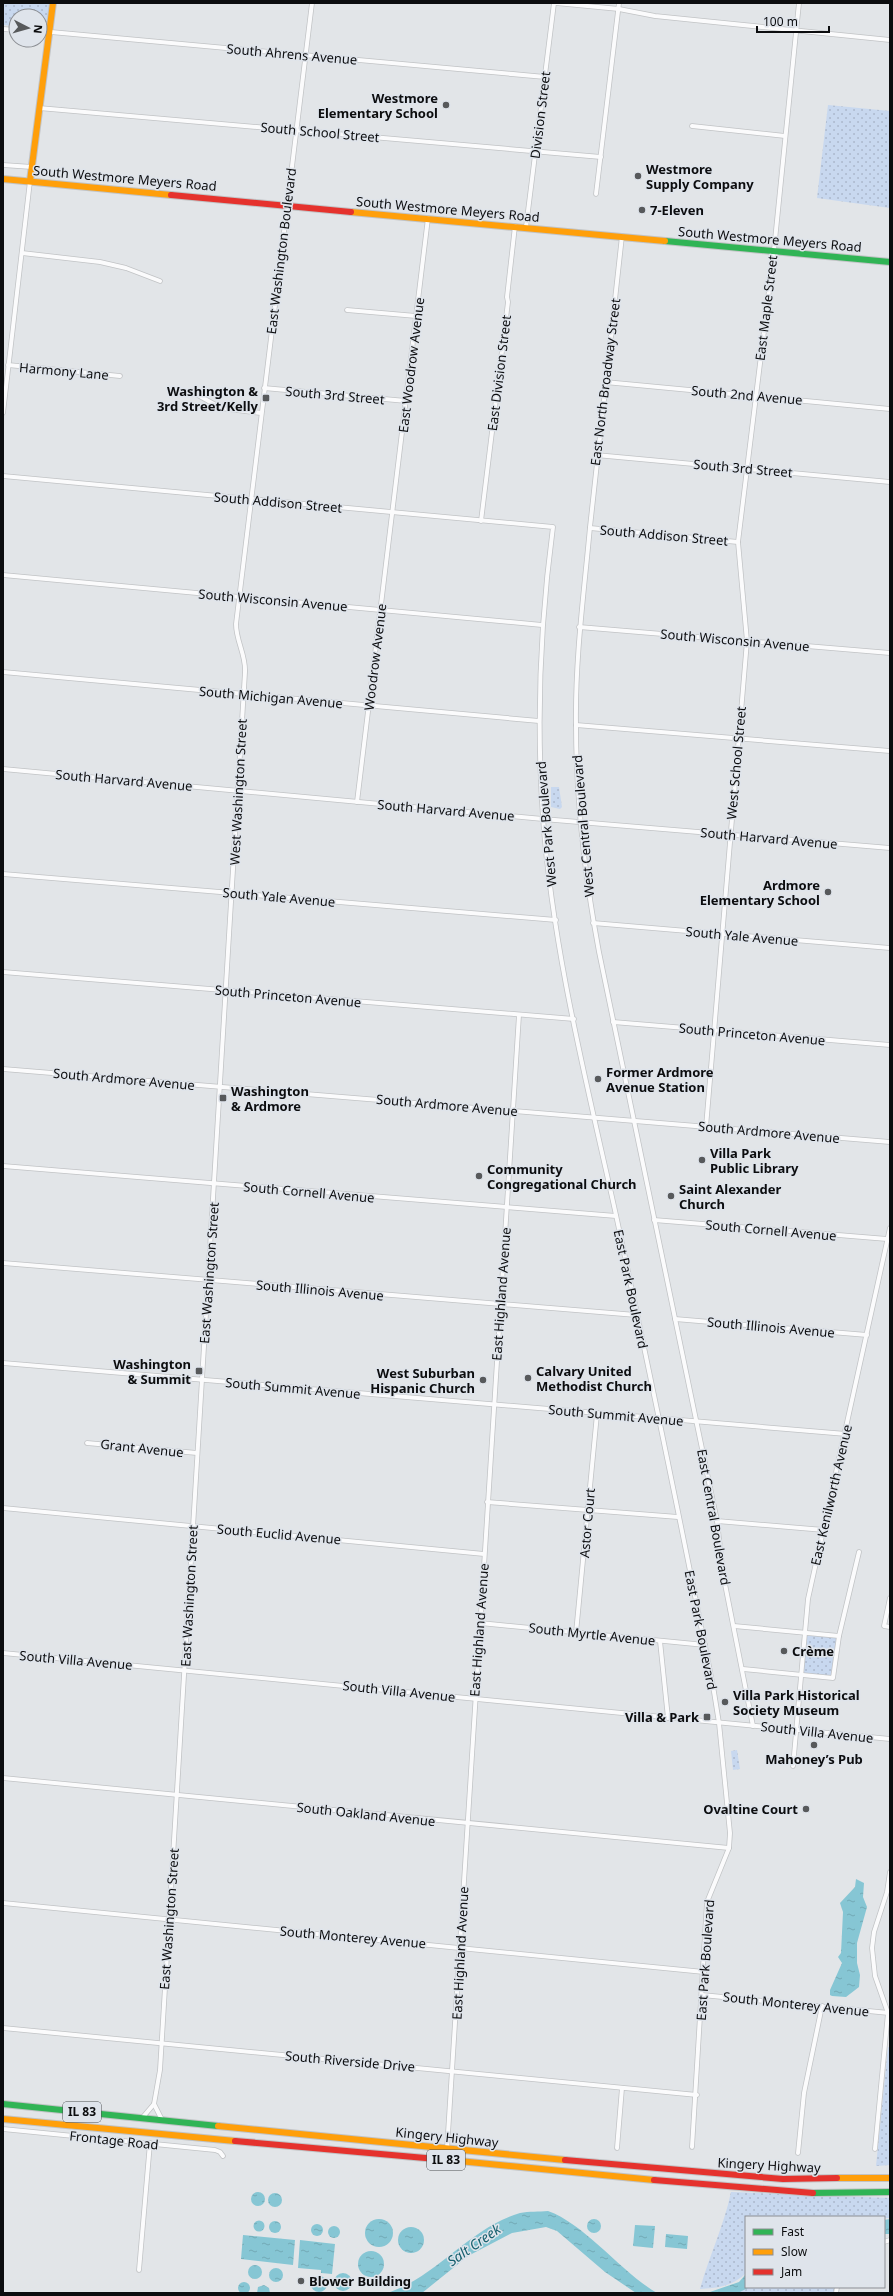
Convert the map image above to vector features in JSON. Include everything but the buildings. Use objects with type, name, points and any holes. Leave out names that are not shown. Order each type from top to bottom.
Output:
[{"type":"main road","points":[[30,181],[53,3]]},
{"type":"main road","name":"South Westmore Meyers Road","points":[[3,179],[287,204],[890,262]]},
{"type":"main road","name":"Kingery Highway","points":[[3,2104],[448,2149],[783,2179],[890,2178]]},
{"type":"main road","name":"Kingery Highway","points":[[3,2119],[788,2192],[846,2194],[890,2192]]},
{"type":"street","name":"East Washington Boulevard","points":[[251,499],[312,3]]},
{"type":"street","points":[[555,3],[619,9],[655,16],[890,40]]},
{"type":"street","name":"Division Street","points":[[526,227],[544,77],[555,3]]},
{"type":"street","points":[[596,194],[620,3]]},
{"type":"street","name":"East Maple Street","points":[[738,542],[774,250],[799,3]]},
{"type":"street","name":"South Ahrens Avenue","points":[[49,32],[544,77]]},
{"type":"street","name":"South School Street","points":[[39,108],[601,157]]},
{"type":"street","points":[[692,126],[785,136]]},
{"type":"street","points":[[3,165],[32,167]]},
{"type":"street","points":[[3,413],[30,181]]},
{"type":"street","name":"East Woodrow Avenue","points":[[393,513],[428,218]]},
{"type":"street","name":"East Division Street","points":[[481,521],[516,226]]},
{"type":"street","name":"East North Broadway Street","points":[[590,528],[596,455],[622,236]]},
{"type":"street","points":[[22,253],[100,262],[126,268],[160,282]]},
{"type":"street","points":[[347,310],[416,316]]},
{"type":"street","name":"Harmony Lane","points":[[8,365],[120,376]]},
{"type":"street","name":"South 2nd Avenue","points":[[605,382],[890,409]]},
{"type":"street","name":"South 3rd Street","points":[[264,388],[406,402]]},
{"type":"street","points":[[196,394],[221,408],[261,413]]},
{"type":"street","name":"South 3rd Street","points":[[596,455],[890,482]]},
{"type":"street","name":"South Addison Street","points":[[3,476],[553,527]]},
{"type":"street","name":"West Washington Street","points":[[221,1087],[246,664],[236,630],[251,499]]},
{"type":"street","name":"Woodrow Avenue","points":[[357,802],[393,513]]},
{"type":"street","name":"West Park Boulevard","points":[[553,527],[542,625],[539,722],[543,819],[556,920],[594,1117]]},
{"type":"street","name":"South Addison Street","points":[[590,528],[738,542]]},
{"type":"street","name":"West Central Boulevard","points":[[590,528],[579,627],[576,725],[580,822],[594,924],[633,1120]]},
{"type":"street","name":"West School Street","points":[[706,1127],[746,641],[738,542]]},
{"type":"street","name":"South Wisconsin Avenue","points":[[3,575],[542,625]]},
{"type":"street","name":"South Wisconsin Avenue","points":[[579,627],[890,653]]},
{"type":"street","name":"South Michigan Avenue","points":[[3,672],[539,722]]},
{"type":"street","points":[[576,725],[890,751]]},
{"type":"street","name":"South Harvard Avenue","points":[[3,769],[543,819],[890,848]]},
{"type":"street","name":"South Yale Avenue","points":[[3,874],[556,920]]},
{"type":"street","name":"South Yale Avenue","points":[[594,924],[890,948]]},
{"type":"street","name":"South Princeton Avenue","points":[[3,972],[574,1019]]},
{"type":"street","name":"East Highland Avenue","points":[[448,2149],[454,2072],[487,1502],[519,1015]]},
{"type":"street","name":"South Princeton Avenue","points":[[613,1022],[890,1045]]},
{"type":"street","name":"South Ardmore Avenue","points":[[3,1069],[890,1142]]},
{"type":"street","name":"East Washington Street","points":[[143,2118],[154,2104],[160,2070],[197,1453],[221,1087]]},
{"type":"street","name":"East Park Boulevard","points":[[594,1117],[705,1645],[719,1722],[730,1833],[728,1848],[707,1902],[697,2095],[692,2147]]},
{"type":"street","name":"East Central Boulevard","points":[[633,1120],[717,1521],[723,1574],[743,1669],[753,1726]]},
{"type":"street","name":"South Cornell Avenue","points":[[3,1166],[616,1216]]},
{"type":"street","name":"South Cornell Avenue","points":[[654,1220],[887,1240]]},
{"type":"street","name":"East Kenilworth Avenue","points":[[793,1766],[800,1674],[808,1599],[846,1434],[890,1228]]},
{"type":"street","name":"South Illinois Avenue","points":[[3,1264],[636,1315]]},
{"type":"street","name":"South Illinois Avenue","points":[[674,1319],[867,1335]]},
{"type":"street","name":"South Summit Avenue","points":[[3,1363],[494,1406],[846,1434]]},
{"type":"street","name":"Astor Court","points":[[576,1632],[597,1414]]},
{"type":"street","name":"Grant Avenue","points":[[87,1443],[197,1453]]},
{"type":"street","points":[[487,1502],[678,1517]]},
{"type":"street","name":"South Euclid Avenue","points":[[3,1508],[484,1554]]},
{"type":"street","points":[[717,1521],[824,1530]]},
{"type":"street","points":[[743,1669],[833,1678],[839,1636],[859,1552]]},
{"type":"street","points":[[890,1598],[884,1626],[890,1627]]},
{"type":"street","name":"South Myrtle Avenue","points":[[480,1623],[705,1645]]},
{"type":"street","points":[[734,1626],[839,1636]]},
{"type":"street","points":[[660,1641],[668,1718]]},
{"type":"street","name":"South Villa Avenue","points":[[3,1653],[890,1739]]},
{"type":"street","name":"South Oakland Avenue","points":[[3,1778],[728,1848]]},
{"type":"street","points":[[875,2149],[889,2013],[875,1976],[872,1948],[890,1872]]},
{"type":"street","name":"South Monterey Avenue","points":[[3,1903],[704,1972]]},
{"type":"street","name":"South Monterey Avenue","points":[[702,1995],[889,2013]]},
{"type":"street","points":[[798,2153],[804,2093],[822,2006]]},
{"type":"street","name":"South Riverside Drive","points":[[3,2028],[697,2095]]},
{"type":"street","points":[[617,2148],[622,2088]]},
{"type":"street","points":[[154,2104],[162,2120]]},
{"type":"street","name":"Frontage Road","points":[[3,2129],[215,2150],[220,2152],[223,2156]]},
{"type":"street","points":[[139,2270],[150,2143]]},
{"type":"shaded area","points":[[3,3],[50,3],[48,18],[48,8],[8,8],[8,25],[3,25]]},
{"type":"shaded area","points":[[828,105],[890,111],[890,208],[817,198]]},
{"type":"shaded area","points":[[551,787],[559,787],[562,807],[560,809],[551,807]]},
{"type":"shaded area","points":[[805,1634],[837,1637],[832,1676],[801,1673]]},
{"type":"shaded area","points":[[737,1750],[740,1769],[733,1770],[731,1751]]},
{"type":"shaded area","points":[[888,2047],[890,2048],[890,2165],[876,2166]]},
{"type":"shaded area","points":[[731,2192],[890,2198],[890,2218],[885,2218],[885,2216],[745,2216],[745,2274],[736,2281],[725,2286],[700,2289]]},
{"type":"shaded area","points":[[748,2288],[834,2288],[834,2293],[738,2293]]},
{"type":"water","points":[[856,1879],[864,1883],[863,1897],[867,1907],[857,1943],[857,1963],[860,1975],[859,1987],[846,1997],[832,1996],[830,1995],[830,1990],[842,1963],[838,1957],[841,1953],[843,1912],[840,1903],[855,1887]]},
{"type":"water","points":[[258,2192],[263,2194],[265,2199],[263,2204],[258,2206],[253,2204],[251,2199],[253,2194]]},
{"type":"water","points":[[275,2193],[280,2195],[282,2200],[280,2205],[275,2207],[270,2205],[268,2200],[270,2195]]},
{"type":"water","name":"Salt Creek","points":[[548,2211],[562,2217],[576,2226],[643,2284],[657,2293],[636,2293],[605,2272],[557,2231],[546,2227],[512,2233],[468,2256],[422,2293],[387,2293],[405,2286],[422,2276],[469,2241],[502,2220],[520,2213]]},
{"type":"water","points":[[379,2219],[389,2223],[393,2233],[389,2243],[379,2247],[369,2243],[365,2233],[369,2223]]},
{"type":"water","points":[[594,2219],[599,2221],[601,2226],[599,2231],[594,2233],[589,2231],[587,2226],[589,2221]]},
{"type":"water","points":[[890,2219],[890,2234],[885,2234],[885,2220]]},
{"type":"water","points":[[257,2221],[261,2221],[263,2222],[263,2230],[257,2231],[254,2228],[254,2224]]},
{"type":"water","points":[[273,2221],[277,2221],[281,2227],[277,2233],[273,2233],[269,2229],[269,2225]]},
{"type":"water","points":[[315,2224],[319,2224],[323,2230],[319,2236],[315,2236],[311,2232],[311,2228]]},
{"type":"water","points":[[635,2225],[655,2226],[653,2248],[633,2246]]},
{"type":"water","points":[[334,2226],[338,2228],[340,2232],[338,2236],[334,2238],[330,2236],[328,2232],[330,2228]]},
{"type":"water","points":[[411,2227],[420,2231],[424,2240],[420,2249],[411,2253],[402,2249],[398,2240],[402,2231]]},
{"type":"water","points":[[666,2234],[688,2236],[687,2249],[665,2247]]},
{"type":"water","points":[[243,2235],[295,2240],[293,2265],[241,2259]]},
{"type":"water","points":[[300,2240],[335,2244],[332,2274],[321,2273],[321,2270],[298,2268]]},
{"type":"water","points":[[371,2251],[380,2255],[384,2264],[380,2273],[371,2277],[362,2273],[358,2264],[362,2255]]},
{"type":"water","points":[[255,2265],[260,2267],[262,2272],[260,2277],[255,2279],[250,2277],[248,2272],[250,2267]]},
{"type":"water","points":[[273,2268],[279,2268],[283,2272],[283,2278],[279,2282],[273,2282],[269,2278],[269,2272]]},
{"type":"water","points":[[343,2273],[349,2276],[352,2282],[349,2288],[343,2291],[337,2288],[334,2282],[337,2276]]},
{"type":"water","points":[[745,2275],[745,2288],[748,2288],[738,2293],[707,2293],[739,2282]]},
{"type":"water","points":[[319,2276],[326,2281],[327,2284],[322,2291],[319,2292],[312,2287],[311,2284],[316,2277]]},
{"type":"water","points":[[242,2282],[246,2282],[250,2288],[246,2294],[242,2294],[238,2290],[238,2286]]},
{"type":"water","points":[[264,2285],[269,2288],[270,2293],[257,2293],[258,2287]]},
{"type":"traffic: fast","points":[[665,241],[890,262]]},
{"type":"traffic: fast","points":[[3,2104],[218,2126]]},
{"type":"traffic: fast","points":[[813,2193],[890,2192]]},
{"type":"traffic: slow","points":[[30,181],[53,3]]},
{"type":"traffic: slow","points":[[3,179],[171,195]]},
{"type":"traffic: slow","points":[[351,212],[665,241]]},
{"type":"traffic: slow","points":[[3,2119],[235,2141]]},
{"type":"traffic: slow","points":[[218,2126],[565,2160]]},
{"type":"traffic: slow","points":[[459,2161],[654,2180]]},
{"type":"traffic: slow","points":[[837,2178],[890,2178]]},
{"type":"traffic: jam","points":[[171,195],[351,212]]},
{"type":"traffic: jam","points":[[235,2141],[459,2161]]},
{"type":"traffic: jam","points":[[565,2160],[783,2179],[837,2178]]},
{"type":"traffic: jam","points":[[654,2180],[813,2193]]},
{"type":"place","name":"Westmore Elementary School","points":[[446,105]]},
{"type":"place","name":"Westmore Supply Company","points":[[638,176]]},
{"type":"place","name":"7-Eleven","points":[[642,210]]},
{"type":"place","name":"Washington & 3rd Street/Kelly","points":[[266,398]]},
{"type":"place","name":"Ardmore Elementary School","points":[[828,892]]},
{"type":"place","name":"Former Ardmore Avenue Station","points":[[598,1079]]},
{"type":"place","name":"Washington & Ardmore","points":[[223,1098]]},
{"type":"place","name":"Villa Park Public Library","points":[[702,1160]]},
{"type":"place","name":"Community Congregational Church","points":[[479,1176]]},
{"type":"place","name":"Saint Alexander Church","points":[[671,1196]]},
{"type":"place","name":"Washington & Summit","points":[[199,1371]]},
{"type":"place","name":"Calvary United Methodist Church","points":[[528,1378]]},
{"type":"place","name":"West Suburban Hispanic Church","points":[[483,1380]]},
{"type":"place","name":"Crème","points":[[784,1651]]},
{"type":"place","name":"Villa Park Historical Society Museum","points":[[725,1702]]},
{"type":"place","name":"Villa & Park","points":[[707,1717]]},
{"type":"place","name":"Mahoney’s Pub","points":[[814,1745]]},
{"type":"place","name":"Ovaltine Court","points":[[806,1809]]},
{"type":"place","name":"Blower Building","points":[[301,2281]]}]
